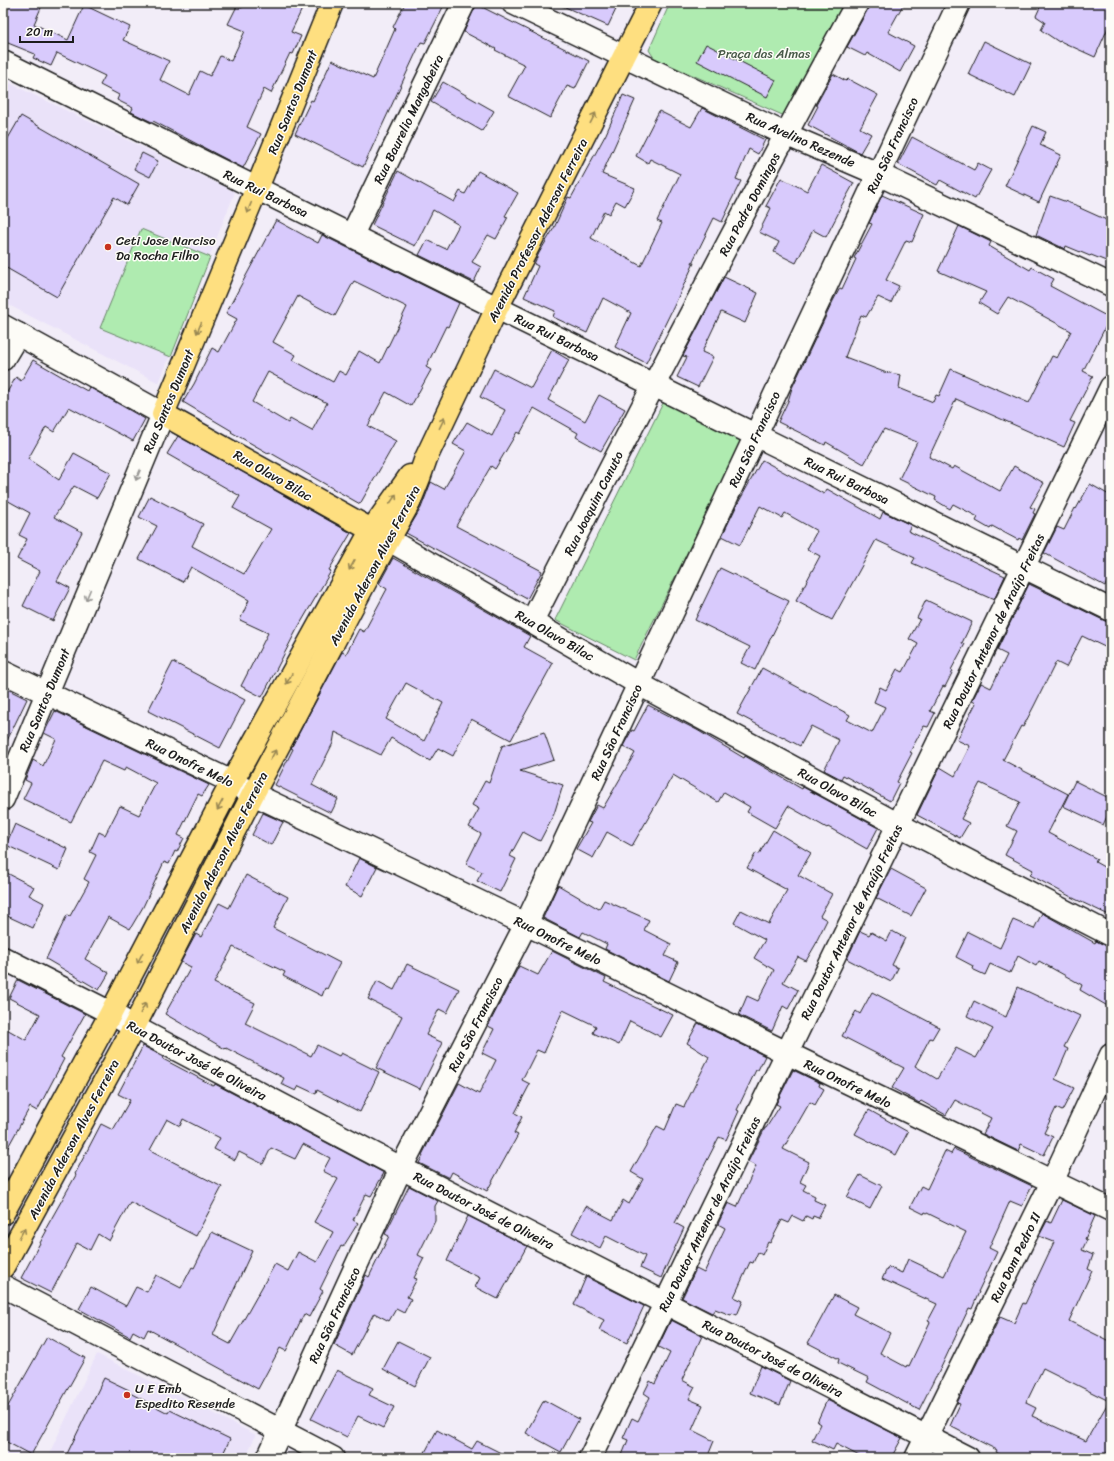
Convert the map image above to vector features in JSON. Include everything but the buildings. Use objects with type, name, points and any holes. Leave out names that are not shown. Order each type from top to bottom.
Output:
[{"type":"main road","name":"Rua Santos Dumont","points":[[163,414],[332,3]]},
{"type":"main road","name":"Avenida Professor Aderson Ferreira","points":[[426,458],[497,308],[650,3]]},
{"type":"main road","name":"Rua Olavo Bilac","points":[[163,414],[380,536]]},
{"type":"main road","name":"Avenida Aderson Alves Ferreira","points":[[3,1214],[111,1013],[232,782],[380,536],[404,483],[426,458]]},
{"type":"main road","name":"Avenida Aderson Alves Ferreira","points":[[3,1267],[134,1026],[253,794],[369,575],[380,536]]},
{"type":"main road","points":[[155,929],[178,940]]},
{"type":"street","name":"Rua Baurelio Mangabeira","points":[[352,235],[464,3]]},
{"type":"street","name":"Rua Avelino Rezende","points":[[512,3],[786,134],[878,174],[1111,285]]},
{"type":"street","name":"Rua Padre Domingos","points":[[654,384],[857,3]]},
{"type":"street","name":"Rua São Francisco","points":[[268,1458],[401,1168],[526,924],[959,3]]},
{"type":"street","name":"Rua Rui Barbosa","points":[[3,62],[497,308],[1111,610]]},
{"type":"street","name":"Rua Olavo Bilac","points":[[11,330],[163,414]]},
{"type":"street","points":[[3,359],[11,330]]},
{"type":"street","name":"Rua Joaquim Canuto","points":[[532,621],[654,384]]},
{"type":"street","name":"Rua Doutor Antenor de Araújo Freitas","points":[[590,1458],[899,825],[1111,386]]},
{"type":"street","name":"Rua Santos Dumont","points":[[3,799],[163,414]]},
{"type":"street","name":"Rua Olavo Bilac","points":[[380,536],[532,621],[639,684],[899,825],[1111,935]]},
{"type":"street","name":"Rua Onofre Melo","points":[[3,672],[232,782],[253,794],[526,924],[787,1053],[1111,1210]]},
{"type":"street","name":"Rua Doutor José de Oliveira","points":[[3,958],[111,1013],[401,1168],[968,1458]]},
{"type":"street","name":"Rua Dom Pedro II","points":[[916,1458],[1052,1182],[1111,1055]]},
{"type":"street","points":[[3,1286],[333,1458]]},
{"type":"shaded area","name":"Ceti Jose Narciso Da Rocha Filho","points":[[3,80],[235,192],[159,383],[3,302]]},
{"type":"shaded area","name":"U E Emb Espedito Resende","points":[[97,1354],[256,1435],[245,1458],[47,1458]]},
{"type":"shaded area","points":[[3,1441],[36,1458],[3,1458]]},
{"type":"green space","name":"Praça das Almas","points":[[670,3],[846,3],[789,118],[654,58],[649,50]]},
{"type":"green space","points":[[141,229],[210,257],[171,357],[100,328]]},
{"type":"green space","points":[[664,401],[743,440],[634,660],[555,620]]},
{"type":"place","name":"Ceti Jose Narciso Da Rocha Filho","points":[[108,247]]},
{"type":"place","name":"U E Emb Espedito Resende","points":[[127,1395]]}]
